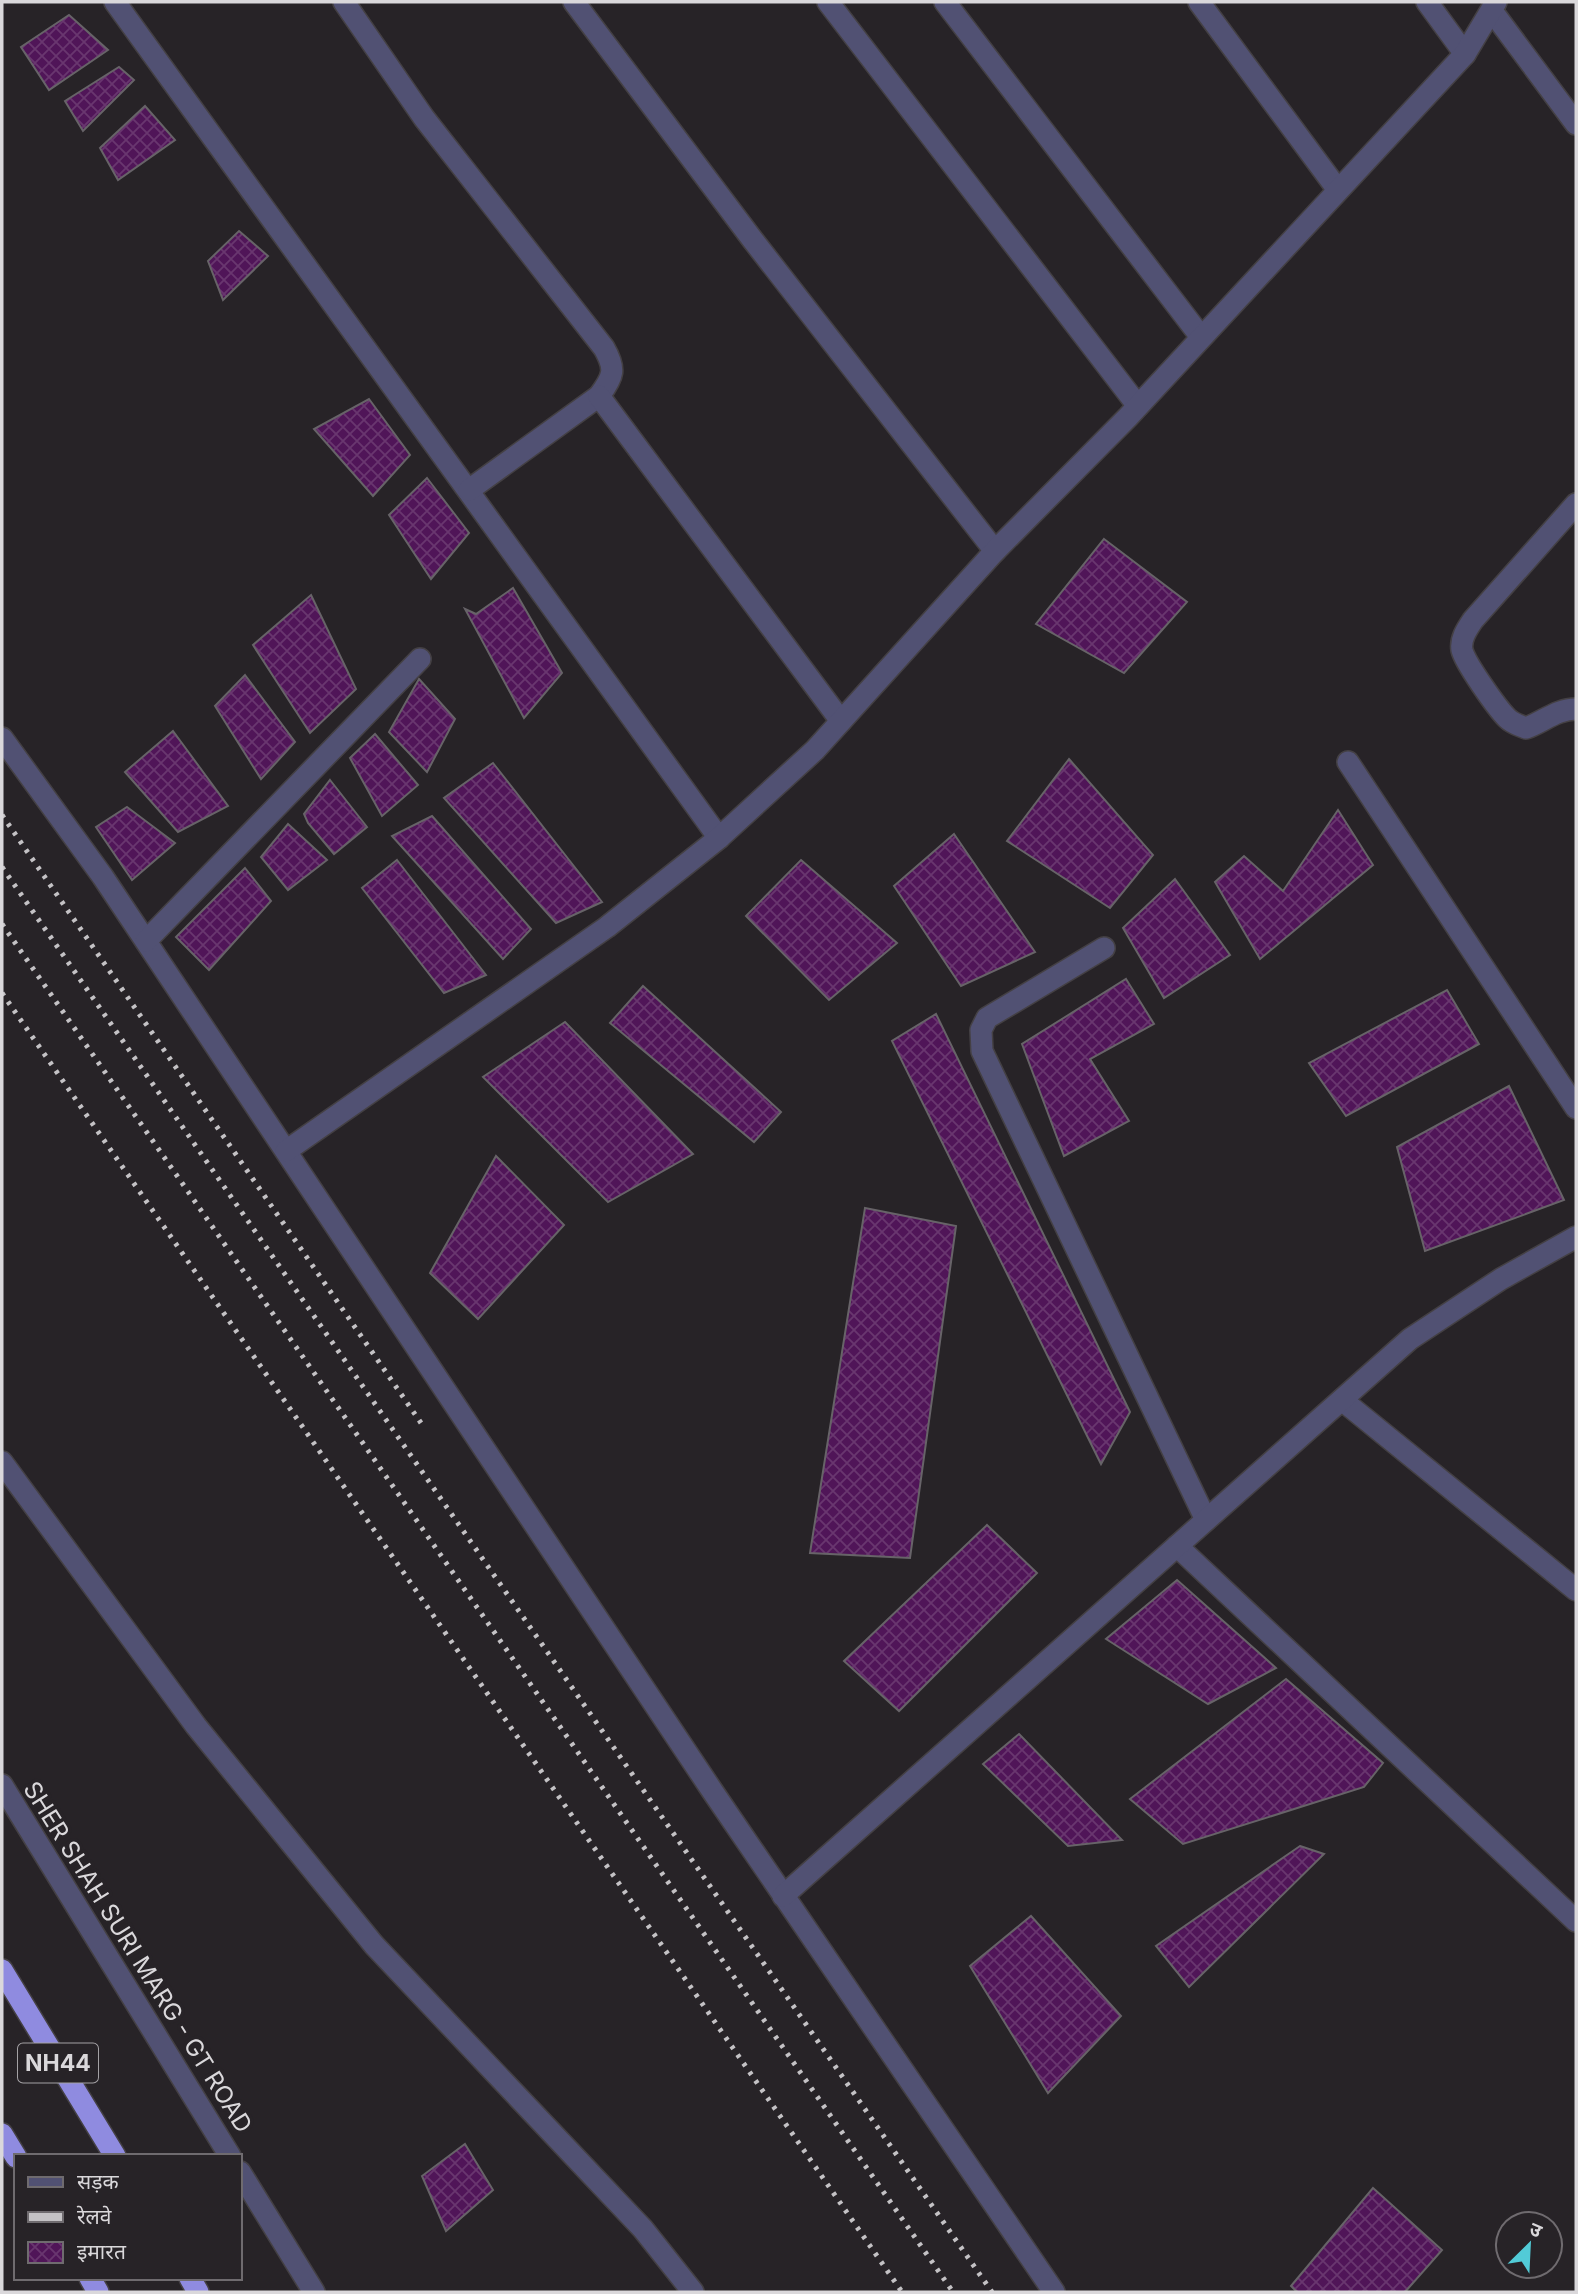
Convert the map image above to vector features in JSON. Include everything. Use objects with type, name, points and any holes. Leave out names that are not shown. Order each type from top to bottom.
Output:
[{"type":"highway","name":"NH44","points":[[2,1970],[114,2154]]},
{"type":"highway","points":[[2,2134],[14,2154]]},
{"type":"street","points":[[115,2],[719,838]]},
{"type":"street","points":[[344,2],[424,118],[604,348],[612,363],[611,381],[599,396],[469,489]]},
{"type":"street","points":[[574,2],[744,229],[995,551]]},
{"type":"street","points":[[828,2],[1138,406]]},
{"type":"street","points":[[945,2],[1201,337]]},
{"type":"street","points":[[1199,2],[1338,190]]},
{"type":"street","points":[[1427,2],[1465,54]]},
{"type":"street","points":[[286,1151],[607,927],[719,838],[815,750],[995,551],[1138,406],[1465,54],[1494,6],[1574,114]]},
{"type":"street","points":[[599,396],[841,721]]},
{"type":"street","points":[[1576,504],[1473,620],[1464,633],[1461,648],[1468,663],[1506,717],[1516,725],[1526,728],[1553,715],[1576,709]]},
{"type":"street","points":[[146,941],[420,659]]},
{"type":"street","points":[[2,738],[103,877],[783,1896],[1054,2292]]},
{"type":"street","points":[[1348,762],[1576,1108]]},
{"type":"street","points":[[1104,948],[987,1018],[981,1030],[982,1051],[1206,1520]]},
{"type":"street","points":[[783,1896],[1410,1339],[1501,1279],[1576,1237]]},
{"type":"street","points":[[1342,1400],[1576,1590]]},
{"type":"street","points":[[2,1462],[196,1726],[374,1945],[643,2229],[693,2292]]},
{"type":"street","points":[[1177,1546],[1576,1921]]},
{"type":"street","name":"SHER SHAH SURI MARG - GT ROAD","points":[[2,1785],[229,2154]]},
{"type":"street","name":"SHER SHAH SURI MARG - GT ROAD","points":[[242,2175],[314,2292]]},
{"type":"building","points":[[69,15],[108,50],[49,90],[21,47]]},
{"type":"building","points":[[119,67],[134,80],[83,131],[65,101]]},
{"type":"building","points":[[145,106],[175,140],[118,180],[100,148]]},
{"type":"building","points":[[239,231],[268,256],[223,300],[208,261]]},
{"type":"building","points":[[369,399],[410,455],[373,496],[314,429]]},
{"type":"building","points":[[427,478],[469,533],[431,579],[389,515]]},
{"type":"building","points":[[1104,539],[1187,602],[1124,673],[1036,624]]},
{"type":"building","points":[[513,588],[562,673],[524,718],[465,609],[476,614]]},
{"type":"building","points":[[311,595],[356,689],[310,733],[253,645]]},
{"type":"building","points":[[245,675],[295,742],[261,779],[215,706]]},
{"type":"building","points":[[419,679],[455,719],[427,772],[389,732]]},
{"type":"building","points":[[173,731],[228,806],[178,832],[125,772]]},
{"type":"building","points":[[375,734],[418,785],[382,816],[350,758]]},
{"type":"building","points":[[1069,759],[1153,855],[1110,908],[1007,841]]},
{"type":"building","points":[[493,763],[602,902],[556,923],[444,798]]},
{"type":"building","points":[[330,780],[367,827],[334,854],[308,823],[304,814]]},
{"type":"building","points":[[127,807],[175,843],[132,880],[96,827]]},
{"type":"building","points":[[1338,810],[1373,865],[1260,959],[1215,882],[1244,856],[1283,891]]},
{"type":"building","points":[[432,816],[531,929],[503,959],[392,836]]},
{"type":"building","points":[[288,824],[327,860],[288,890],[261,857]]},
{"type":"building","points":[[954,834],[1035,952],[961,986],[894,886]]},
{"type":"building","points":[[397,860],[486,975],[444,993],[362,888]]},
{"type":"building","points":[[801,860],[897,943],[829,1000],[746,916]]},
{"type":"building","points":[[245,868],[271,901],[209,970],[176,937]]},
{"type":"building","points":[[1175,879],[1230,955],[1164,998],[1123,928]]},
{"type":"building","points":[[1126,979],[1154,1024],[1090,1059],[1129,1121],[1064,1156],[1022,1044]]},
{"type":"building","points":[[643,986],[781,1112],[754,1142],[610,1023]]},
{"type":"building","points":[[1447,990],[1479,1044],[1346,1116],[1309,1063]]},
{"type":"building","points":[[936,1014],[1130,1412],[1101,1464],[892,1041]]},
{"type":"building","points":[[565,1022],[693,1154],[608,1202],[483,1077]]},
{"type":"building","points":[[1509,1086],[1564,1200],[1425,1251],[1397,1147]]},
{"type":"building","points":[[496,1156],[564,1225],[478,1319],[430,1273]]},
{"type":"building","points":[[865,1208],[956,1226],[910,1558],[810,1553]]},
{"type":"building","points":[[987,1525],[1037,1573],[899,1711],[844,1661]]},
{"type":"building","points":[[1177,1580],[1276,1668],[1208,1704],[1106,1639]]},
{"type":"building","points":[[1286,1679],[1383,1763],[1364,1787],[1183,1844],[1130,1799]]},
{"type":"building","points":[[1019,1734],[1122,1840],[1068,1846],[983,1764]]},
{"type":"building","points":[[1300,1846],[1324,1854],[1189,1987],[1156,1946]]},
{"type":"building","points":[[1031,1916],[1121,2016],[1048,2093],[970,1966]]},
{"type":"building","points":[[465,2144],[493,2190],[446,2231],[422,2176]]},
{"type":"building","points":[[1373,2188],[1442,2250],[1405,2292],[1297,2292],[1291,2286]]},
{"type":"railway","points":[[2,815],[421,1423]]},
{"type":"railway","points":[[2,867],[992,2292]]},
{"type":"railway","points":[[2,924],[953,2292]]},
{"type":"railway","points":[[2,993],[902,2292]]}]
